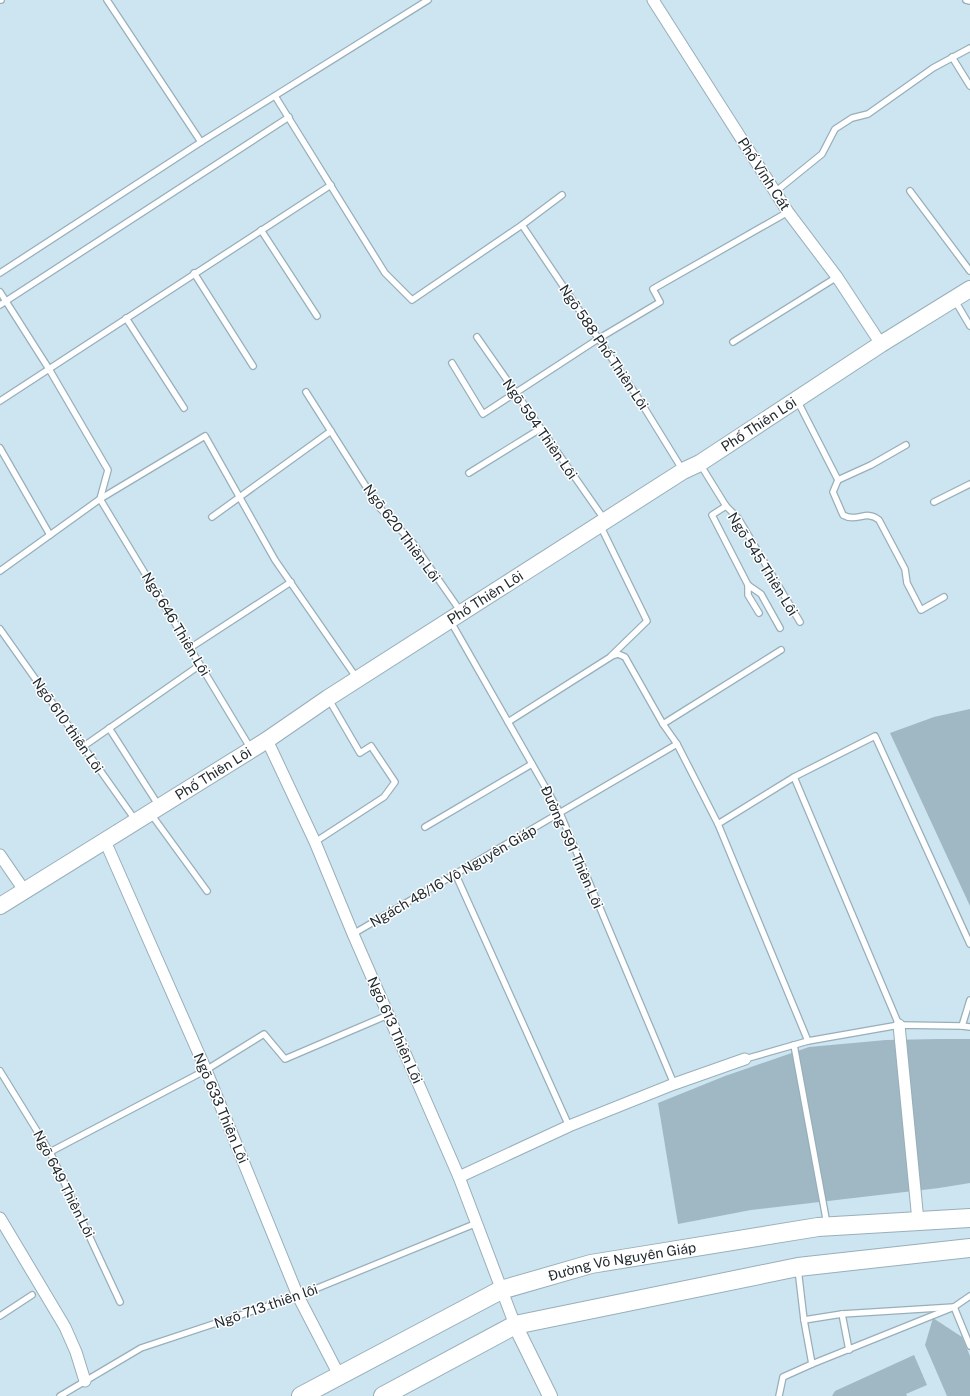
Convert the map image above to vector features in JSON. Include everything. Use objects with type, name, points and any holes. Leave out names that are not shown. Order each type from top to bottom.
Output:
[{"type":"main road","name":"Phố Thiên Lôi","points":[[0,906],[266,740],[455,616],[683,471],[700,463],[881,344],[970,289]]},
{"type":"main road","name":"Đường Võ Nguyên Giáp","points":[[300,1396],[501,1290],[591,1264],[827,1227],[970,1218]]},
{"type":"main road","points":[[382,1396],[515,1324],[798,1267],[970,1248]]},
{"type":"street","name":"Phố Vĩnh Cát","points":[[653,0],[788,212],[837,277],[881,344]]},
{"type":"street","name":"Ngõ 613 Thiên Lôi","points":[[266,740],[315,842],[353,934],[459,1177],[515,1324]]},
{"type":"street","name":"Ngõ 633 Thiên Lôi","points":[[105,841],[206,1070],[298,1296],[339,1375]]},
{"type":"street","points":[[0,855],[24,890]]},
{"type":"street","points":[[899,1025],[918,1221]]},
{"type":"street","points":[[459,1177],[569,1126],[674,1084],[745,1059]]},
{"type":"street","points":[[0,1218],[66,1327],[76,1352],[84,1381]]},
{"type":"street","points":[[515,1324],[550,1396]]},
{"type":"lane","points":[[107,0],[201,142]]},
{"type":"lane","points":[[0,273],[201,142],[428,0]]},
{"type":"lane","points":[[966,0],[970,1]]},
{"type":"lane","points":[[775,192],[822,154],[835,129],[852,118],[868,114],[933,68],[970,48]]},
{"type":"lane","points":[[952,57],[970,86]]},
{"type":"lane","points":[[275,96],[385,273],[412,300],[522,225],[562,195]]},
{"type":"lane","points":[[0,305],[289,117]]},
{"type":"lane","points":[[0,401],[331,185]]},
{"type":"lane","points":[[910,191],[970,271]]},
{"type":"lane","points":[[452,363],[483,414],[598,339],[660,302],[653,288],[788,212]]},
{"type":"lane","name":"Ngõ 588 Phố Thiên Lôi","points":[[522,225],[637,396],[683,471]]},
{"type":"lane","points":[[261,230],[317,316]]},
{"type":"lane","points":[[194,273],[253,366]]},
{"type":"lane","points":[[733,342],[837,277]]},
{"type":"lane","points":[[0,292],[49,369],[108,470],[100,499]]},
{"type":"lane","points":[[954,299],[970,326]]},
{"type":"lane","points":[[126,318],[184,408]]},
{"type":"lane","name":"Ngõ 594 Thiên Lôi","points":[[477,337],[602,523],[647,622],[609,658]]},
{"type":"lane","name":"Ngõ 620 Thiên Lôi","points":[[306,392],[379,507],[413,543],[455,616]]},
{"type":"lane","points":[[797,399],[838,480]]},
{"type":"lane","points":[[470,473],[540,429]]},
{"type":"lane","points":[[212,517],[330,431]]},
{"type":"lane","points":[[0,571],[100,499],[205,436],[275,560],[358,679]]},
{"type":"lane","points":[[906,445],[871,465],[838,480],[833,492],[843,515],[852,518],[866,515],[874,516],[879,520],[905,569],[907,583],[921,610],[944,597]]},
{"type":"lane","points":[[0,448],[50,535]]},
{"type":"lane","name":"Ngõ 545 Thiên Lôi","points":[[700,463],[726,506],[738,518],[800,622]]},
{"type":"lane","points":[[934,502],[970,484]]},
{"type":"lane","name":"Ngõ 646 Thiên Lôi","points":[[100,499],[251,749]]},
{"type":"lane","name":"Ngõ 545 Thiên Lôi","points":[[726,506],[712,515],[748,585],[761,594],[780,628]]},
{"type":"lane","points":[[190,648],[291,582]]},
{"type":"lane","points":[[748,585],[748,595],[759,613]]},
{"type":"lane","name":"Đường 591 Thiên Lôi","points":[[455,616],[508,722],[560,814],[674,1084]]},
{"type":"lane","name":"Ngõ 610 thiên Lôi","points":[[0,629],[84,746],[149,813]]},
{"type":"lane","points":[[662,724],[781,650]]},
{"type":"lane","points":[[508,722],[609,658],[618,654],[625,657],[662,724],[677,744],[718,824],[808,1040]]},
{"type":"lane","points":[[84,746],[200,665]]},
{"type":"lane","points":[[315,842],[384,797],[395,782],[372,746],[360,754],[328,698]]},
{"type":"lane","points":[[108,728],[149,813],[207,891]]},
{"type":"lane","points":[[718,824],[794,776],[875,736],[970,944]]},
{"type":"lane","name":"Ngách 48/16 Vô Nguyên Giáp","points":[[353,934],[677,744]]},
{"type":"lane","points":[[425,827],[532,764]]},
{"type":"lane","points":[[794,776],[899,1025]]},
{"type":"lane","points":[[455,873],[569,1126]]},
{"type":"lane","points":[[962,1026],[970,1000]]},
{"type":"lane","points":[[50,1152],[206,1070],[264,1034],[285,1059],[388,1015]]},
{"type":"lane","points":[[745,1059],[808,1040],[899,1025],[970,1027]]},
{"type":"lane","points":[[794,1045],[827,1227]]},
{"type":"lane","name":"Ngõ 649 Thiên Lôi","points":[[0,1071],[50,1152],[120,1302]]},
{"type":"lane","name":"Ngõ 713 thiên lôi","points":[[60,1396],[141,1348],[298,1296],[477,1222]]},
{"type":"lane","points":[[798,1267],[804,1320],[812,1364]]},
{"type":"lane","points":[[0,1316],[32,1295]]},
{"type":"lane","points":[[780,1396],[783,1377],[954,1307],[970,1296]]},
{"type":"lane","points":[[804,1320],[842,1314],[954,1307]]},
{"type":"lane","points":[[954,1307],[970,1346]]},
{"type":"lane","points":[[842,1314],[849,1350]]},
{"type":"building","points":[[970,709],[970,906],[890,733],[934,717]]},
{"type":"building","points":[[970,1039],[970,1183],[751,1210],[678,1224],[658,1103],[725,1076],[809,1047],[886,1040]]},
{"type":"building","points":[[933,1318],[962,1337],[970,1356],[970,1396],[947,1396],[925,1345]]},
{"type":"building","points":[[914,1355],[927,1385],[906,1394],[907,1396],[832,1396],[835,1391]]}]
